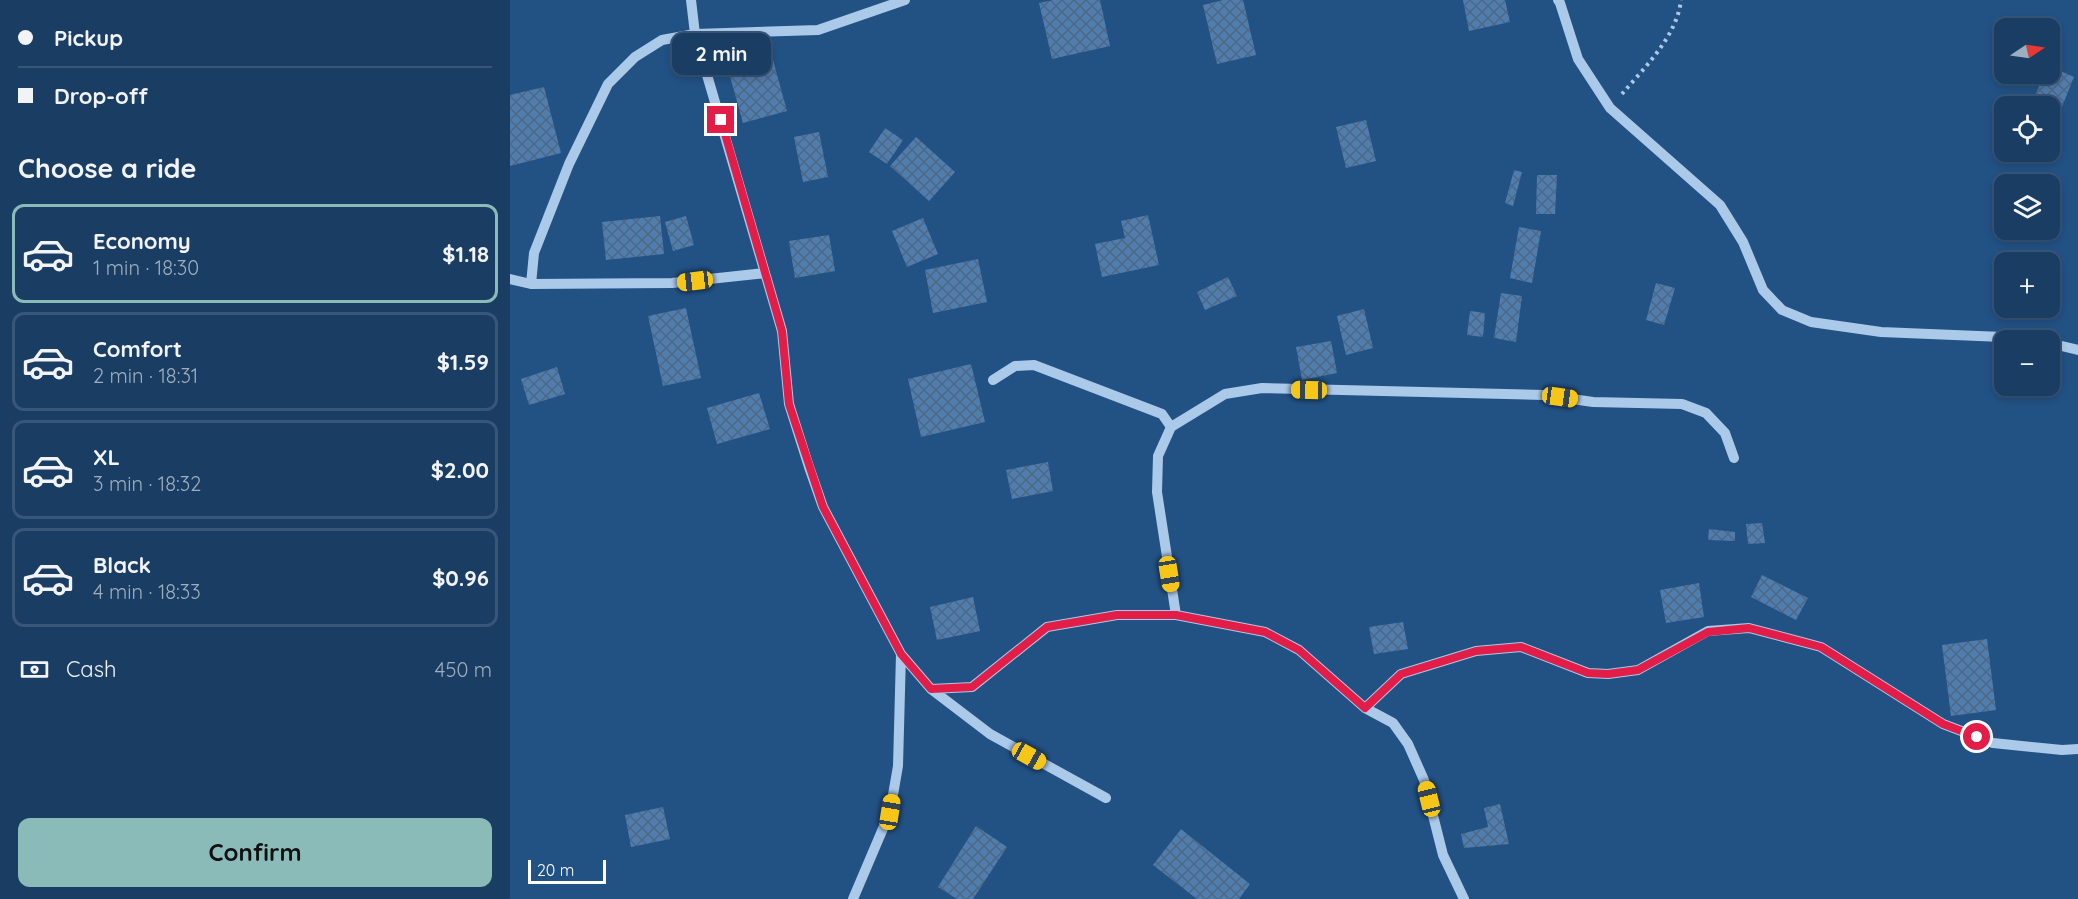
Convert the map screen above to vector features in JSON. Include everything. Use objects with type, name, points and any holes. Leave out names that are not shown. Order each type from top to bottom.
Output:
[{"type":"street","points":[[691,0],[695,34],[782,331],[789,404],[823,507],[901,654],[931,689],[990,734],[1106,798]]},
{"type":"street","points":[[531,284],[534,254],[569,164],[609,84],[634,57],[662,40],[695,34],[818,30],[904,0]]},
{"type":"street","points":[[1560,1],[1578,59],[1610,108],[1720,205],[1743,242],[1763,290],[1782,310],[1811,322],[1881,332],[1994,337]]},
{"type":"street","points":[[510,279],[531,284],[672,283],[765,273]]},
{"type":"street","points":[[2060,346],[2078,350]]},
{"type":"street","points":[[993,380],[1015,366],[1034,365],[1162,414],[1172,427]]},
{"type":"street","points":[[1176,615],[1157,492],[1158,456],[1172,427],[1225,394],[1262,388],[1544,394],[1593,402],[1682,404],[1706,413],[1725,433],[1734,458]]},
{"type":"street","points":[[931,689],[972,687],[1047,627],[1117,615],[1176,615],[1265,632],[1299,650],[1365,708],[1393,723],[1408,744],[1424,780],[1443,855],[1464,899]]},
{"type":"street","points":[[1365,708],[1401,674],[1476,651],[1521,647],[1588,673],[1608,674],[1638,670],[1708,632],[1749,628],[1821,647],[1943,724],[1994,743],[2062,750],[2078,749]]},
{"type":"street","points":[[853,899],[890,812],[898,766],[901,654]]},
{"type":"path","points":[[1610,108],[1656,54],[1680,16],[1681,0]]},
{"type":"building","points":[[1053,0],[1100,0],[1110,46],[1052,59],[1039,3]]},
{"type":"building","points":[[1223,0],[1243,0],[1256,55],[1217,64],[1203,5]]},
{"type":"building","points":[[1463,0],[1505,0],[1510,22],[1469,31]]},
{"type":"building","points":[[770,49],[787,111],[743,123],[726,62]]},
{"type":"building","points":[[2060,71],[2074,77],[2060,112],[2060,96],[2035,96],[2040,84],[2060,84]]},
{"type":"building","points":[[544,87],[561,153],[510,166],[510,95]]},
{"type":"building","points":[[1366,120],[1376,161],[1346,168],[1336,127]]},
{"type":"building","points":[[885,128],[903,140],[887,164],[869,152]]},
{"type":"building","points":[[819,132],[828,177],[803,182],[794,137]]},
{"type":"building","points":[[916,137],[955,172],[929,201],[890,166]]},
{"type":"building","points":[[1514,170],[1522,172],[1513,206],[1505,203]]},
{"type":"building","points":[[1537,175],[1557,175],[1555,214],[1536,214]]},
{"type":"building","points":[[1148,215],[1159,265],[1102,277],[1095,244],[1125,238],[1121,221]]},
{"type":"building","points":[[660,216],[664,254],[606,260],[602,222]]},
{"type":"building","points":[[686,216],[694,245],[673,251],[665,222]]},
{"type":"building","points":[[923,218],[938,254],[907,267],[892,231]]},
{"type":"building","points":[[1519,227],[1541,231],[1532,283],[1510,278]]},
{"type":"building","points":[[829,235],[835,271],[795,278],[789,241]]},
{"type":"building","points":[[978,259],[987,302],[933,313],[925,270]]},
{"type":"building","points":[[1228,277],[1237,296],[1205,310],[1197,292]]},
{"type":"building","points":[[1656,283],[1675,288],[1664,325],[1646,320]]},
{"type":"building","points":[[1501,293],[1522,296],[1516,342],[1494,338]]},
{"type":"building","points":[[686,308],[701,378],[663,386],[648,316]]},
{"type":"building","points":[[1364,309],[1373,348],[1346,355],[1337,316]]},
{"type":"building","points":[[1470,311],[1485,313],[1483,337],[1467,335]]},
{"type":"building","points":[[1331,341],[1337,373],[1302,380],[1296,347]]},
{"type":"building","points":[[971,364],[985,422],[921,437],[908,379]]},
{"type":"building","points":[[557,367],[565,394],[529,405],[521,379]]},
{"type":"building","points":[[759,393],[770,429],[717,444],[707,408]]},
{"type":"building","points":[[1048,462],[1053,491],[1012,499],[1006,470]]},
{"type":"building","points":[[1762,523],[1765,543],[1748,544],[1746,524]]},
{"type":"building","points":[[1709,529],[1735,532],[1735,541],[1708,540]]},
{"type":"building","points":[[1762,575],[1808,598],[1796,620],[1751,597]]},
{"type":"building","points":[[1699,583],[1704,617],[1666,623],[1660,590]]},
{"type":"building","points":[[973,597],[980,631],[937,640],[930,607]]},
{"type":"building","points":[[1403,622],[1408,649],[1374,654],[1369,627]]},
{"type":"building","points":[[1987,639],[1996,710],[1951,716],[1942,645]]},
{"type":"building","points":[[1500,804],[1509,844],[1464,848],[1461,834],[1488,827],[1484,808]]},
{"type":"building","points":[[663,807],[670,839],[631,847],[625,815]]},
{"type":"building","points":[[976,826],[1007,847],[973,899],[957,899],[938,887]]},
{"type":"building","points":[[1181,829],[1250,884],[1239,899],[1197,899],[1153,865]]},
{"type":"route","points":[[721,120],[782,331],[789,404],[823,507],[901,654],[931,689],[972,687],[1047,627],[1117,615],[1176,615],[1265,632],[1299,650],[1365,708],[1401,674],[1476,651],[1521,647],[1588,673],[1608,674],[1638,670],[1708,632],[1749,628],[1821,647],[1943,724],[1977,737]]}]
